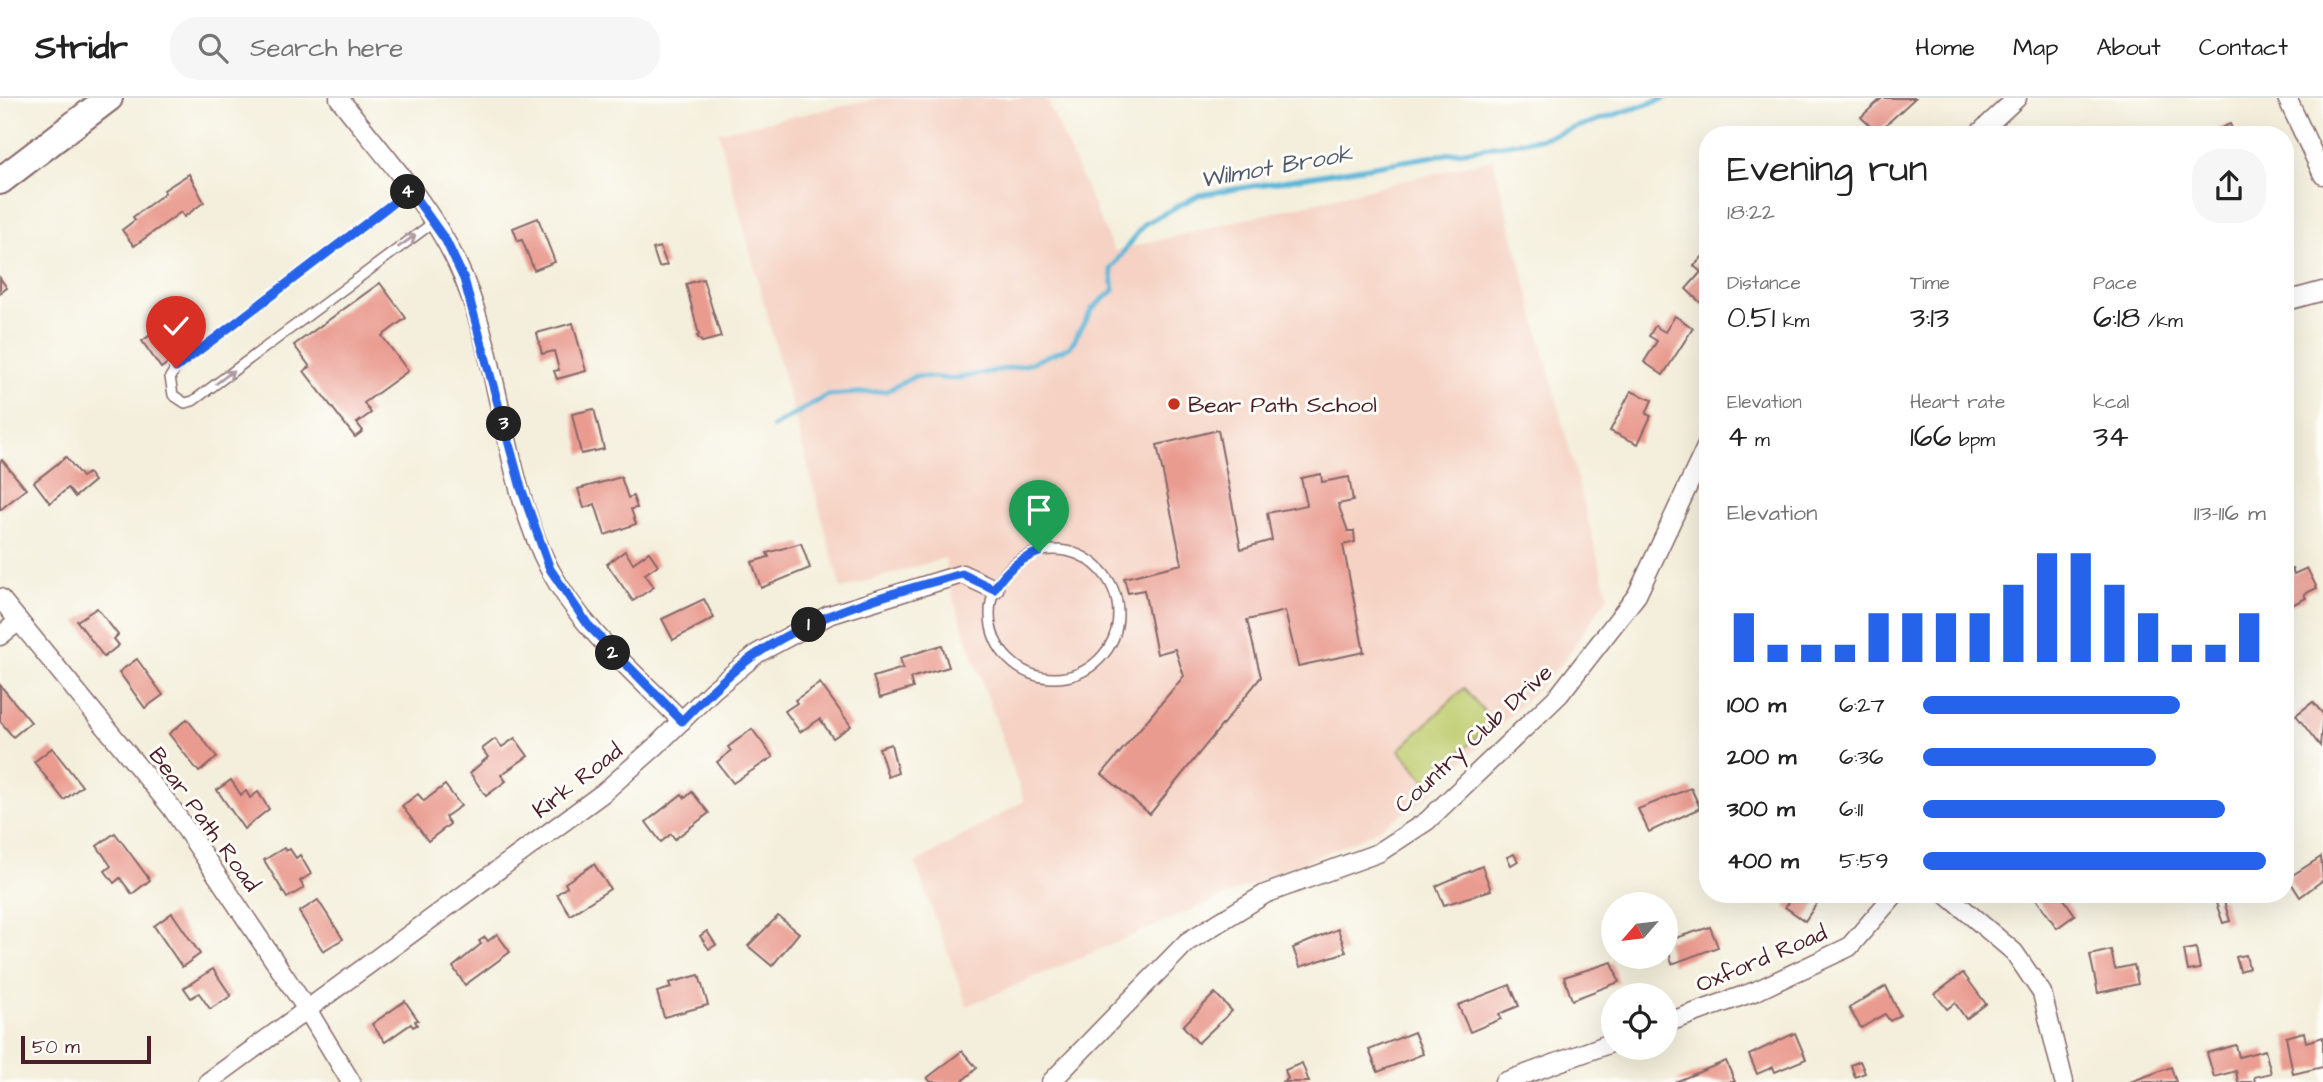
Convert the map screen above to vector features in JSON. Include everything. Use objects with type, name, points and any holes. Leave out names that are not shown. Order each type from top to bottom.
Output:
[{"type":"main road","points":[[0,181],[109,98]]},
{"type":"street","points":[[339,98],[434,222],[464,279],[527,507],[550,569],[588,625],[682,721]]},
{"type":"street","points":[[1987,126],[2017,98]]},
{"type":"street","points":[[2287,98],[2323,175]]},
{"type":"street","points":[[2294,299],[2323,291]]},
{"type":"street","name":"Country Club Drive","points":[[1051,1082],[1187,942],[1265,894],[1378,853],[1427,821],[1550,703],[1637,595],[1699,462]]},
{"type":"street","name":"Kirk Road","points":[[208,1082],[603,793],[736,669],[758,653],[829,615],[962,574],[994,589]]},
{"type":"street","name":"Bear Path Road","points":[[0,598],[171,807],[308,1011],[351,1082]]},
{"type":"street","points":[[0,636],[19,621]]},
{"type":"street","name":"Oxford Road","points":[[1678,1019],[1756,991],[1849,947],[1887,903]]},
{"type":"street","points":[[1957,903],[2014,952],[2042,993],[2064,1082]]},
{"type":"street","points":[[1504,1082],[1601,1047]]},
{"type":"lane","points":[[410,190],[176,368],[170,377],[173,395],[186,403],[193,401],[434,222]]},
{"type":"lane","points":[[1058,550],[1078,555],[1102,573],[1116,599],[1117,619],[1112,639],[1101,657],[1083,671],[1062,678],[1040,677],[1019,668],[1003,653],[993,633],[989,611],[994,589],[1005,572],[1029,555],[1058,550]]},
{"type":"shaded area","name":"Bear Path School","points":[[881,98],[1046,98],[1114,251],[1493,159],[1608,596],[1561,665],[1421,803],[1364,837],[967,1006],[915,863],[1024,801],[953,598],[945,558],[841,589],[718,132]]},
{"type":"green space","points":[[1464,688],[1493,722],[1428,783],[1399,750]]},
{"type":"building","points":[[1882,98],[1915,98],[1885,126],[1870,126],[1861,117]]},
{"type":"building","points":[[189,174],[204,202],[184,217],[181,212],[134,246],[122,230],[135,220],[133,217],[165,193],[164,190]]},
{"type":"building","points":[[538,218],[555,262],[534,270],[522,240],[518,241],[513,228]]},
{"type":"building","points":[[660,247],[667,265],[659,267],[653,249]]},
{"type":"building","points":[[1699,274],[1699,301],[1686,289]]},
{"type":"building","points":[[0,278],[7,288],[0,293]]},
{"type":"building","points":[[703,279],[721,337],[702,342],[697,336],[699,335],[686,284]]},
{"type":"building","points":[[380,283],[406,318],[382,336],[408,371],[364,403],[371,413],[357,423],[363,431],[355,437],[304,371],[310,367],[294,345]]},
{"type":"building","points":[[1675,316],[1693,328],[1663,375],[1644,362],[1657,341],[1649,336],[1655,326],[1665,332]]},
{"type":"building","points":[[573,323],[586,371],[557,379],[554,371],[559,370],[554,351],[542,354],[537,333]]},
{"type":"building","points":[[156,331],[175,358],[161,368],[142,341]]},
{"type":"building","points":[[1631,391],[1652,400],[1646,414],[1651,416],[1638,444],[1610,431]]},
{"type":"building","points":[[594,409],[604,449],[581,454],[572,414]]},
{"type":"building","name":"Bear Path School","points":[[1218,430],[1241,549],[1272,540],[1267,513],[1307,505],[1301,478],[1321,474],[1322,482],[1349,477],[1353,501],[1338,504],[1348,531],[1354,531],[1355,542],[1343,545],[1364,652],[1298,666],[1285,611],[1247,620],[1261,677],[1150,814],[1102,774],[1184,676],[1175,649],[1157,654],[1144,590],[1128,593],[1124,578],[1182,564],[1157,445]]},
{"type":"building","points":[[66,457],[82,477],[88,473],[94,481],[75,497],[68,488],[50,503],[34,482]]},
{"type":"building","points":[[2,460],[26,489],[0,510],[0,462]]},
{"type":"building","points":[[621,477],[628,498],[633,496],[637,508],[631,509],[636,524],[605,535],[595,504],[584,508],[578,489]]},
{"type":"building","points":[[801,543],[810,568],[761,588],[752,562],[769,557],[767,553]]},
{"type":"building","points":[[625,551],[633,563],[649,552],[658,565],[645,574],[654,587],[633,601],[607,564]]},
{"type":"building","points":[[2307,568],[2317,588],[2304,594],[2306,598],[2294,604],[2294,574]]},
{"type":"building","points":[[704,599],[714,618],[673,640],[662,619]]},
{"type":"building","points":[[97,608],[118,635],[114,639],[119,645],[104,657],[77,621]]},
{"type":"building","points":[[942,645],[949,667],[910,678],[913,688],[880,698],[873,677],[903,668],[900,658]]},
{"type":"building","points":[[137,659],[163,695],[145,708],[119,672]]},
{"type":"building","points":[[820,683],[851,726],[833,738],[820,719],[800,732],[785,711],[797,703],[795,700]]},
{"type":"building","points":[[0,685],[31,722],[13,737],[0,721]]},
{"type":"building","points":[[2313,702],[2323,714],[2320,746],[2296,715]]},
{"type":"building","points":[[187,719],[217,757],[199,772],[169,734]]},
{"type":"building","points":[[752,729],[773,757],[733,783],[717,762],[731,751],[728,747]]},
{"type":"building","points":[[515,738],[528,756],[501,775],[506,781],[486,796],[470,773],[488,757],[482,749],[495,739],[502,747]]},
{"type":"building","points":[[891,744],[898,773],[888,777],[879,748]]},
{"type":"building","points":[[52,748],[82,786],[64,800],[34,762]]},
{"type":"building","points":[[231,780],[241,795],[246,791],[250,798],[258,792],[269,809],[244,829],[217,790]]},
{"type":"building","points":[[445,785],[461,806],[445,817],[450,824],[428,841],[402,806],[418,794],[424,801]]},
{"type":"building","points":[[1691,788],[1699,806],[1699,808],[1649,832],[1638,809]]},
{"type":"building","points":[[692,792],[709,813],[675,839],[671,834],[661,842],[646,822],[682,794],[685,798]]},
{"type":"building","points":[[115,833],[150,880],[132,894],[120,878],[114,883],[105,871],[111,866],[97,846]]},
{"type":"building","points":[[284,848],[286,851],[290,849],[296,858],[300,855],[311,874],[300,881],[304,888],[287,898],[264,860]]},
{"type":"building","points":[[1514,854],[1518,861],[1511,865],[1507,857]]},
{"type":"building","points":[[2321,857],[2323,880],[2300,897],[2294,888],[2294,874]]},
{"type":"building","points":[[594,864],[610,889],[570,915],[557,894],[567,887],[565,883]]},
{"type":"building","points":[[1482,866],[1491,890],[1444,905],[1436,886]]},
{"type":"building","points":[[318,900],[343,939],[323,951],[299,912]]},
{"type":"building","points":[[1788,903],[1817,903],[1805,921],[1785,907]]},
{"type":"building","points":[[2039,903],[2067,903],[2075,915],[2057,928]]},
{"type":"building","points":[[2216,903],[2225,903],[2230,921],[2223,923]]},
{"type":"building","points":[[172,913],[200,954],[182,967],[154,926]]},
{"type":"building","points":[[778,916],[799,933],[772,966],[748,946]]},
{"type":"building","points":[[1710,927],[1718,947],[1678,962],[1678,937]]},
{"type":"building","points":[[1338,929],[1346,952],[1300,967],[1293,948]]},
{"type":"building","points":[[707,931],[716,945],[709,949],[700,936]]},
{"type":"building","points":[[497,934],[510,952],[465,985],[453,967],[481,944],[479,941],[485,937],[488,941]]},
{"type":"building","points":[[2196,948],[2200,969],[2188,971],[2184,950]]},
{"type":"building","points":[[2111,950],[2115,969],[2134,965],[2138,984],[2098,993],[2090,955]]},
{"type":"building","points":[[2246,955],[2249,968],[2240,971],[2236,957]]},
{"type":"building","points":[[1601,965],[1601,970],[1615,970],[1619,982],[1601,983],[1601,989],[1572,1000],[1564,977]]},
{"type":"building","points":[[213,969],[231,996],[210,1009],[199,993],[191,998],[184,988]]},
{"type":"building","points":[[1963,973],[1986,1004],[1966,1019],[1955,1003],[1947,1009],[1935,994]]},
{"type":"building","points":[[699,975],[708,1005],[664,1017],[657,992],[671,988],[669,983]]},
{"type":"building","points":[[1510,985],[1519,1006],[1499,1014],[1501,1019],[1470,1032],[1458,1005]]},
{"type":"building","points":[[1886,986],[1900,1015],[1890,1021],[1885,1014],[1861,1028],[1849,1008]]},
{"type":"building","points":[[1215,993],[1232,1011],[1198,1043],[1183,1026]]},
{"type":"building","points":[[405,1001],[418,1020],[415,1021],[417,1025],[413,1027],[411,1024],[385,1042],[372,1024]]},
{"type":"building","points":[[1414,1032],[1423,1054],[1378,1072],[1369,1050]]},
{"type":"building","points":[[2304,1032],[2306,1042],[2323,1037],[2323,1067],[2293,1074],[2286,1037]]},
{"type":"building","points":[[1795,1033],[1806,1059],[1775,1072],[1773,1067],[1757,1074],[1749,1055]]},
{"type":"building","points":[[2236,1045],[2239,1057],[2265,1050],[2271,1073],[2254,1077],[2255,1082],[2238,1082],[2236,1071],[2214,1077],[2207,1053]]},
{"type":"building","points":[[962,1051],[977,1068],[961,1082],[931,1082],[927,1078]]},
{"type":"building","points":[[1726,1061],[1735,1082],[1675,1082]]},
{"type":"building","points":[[1860,1061],[1865,1073],[1855,1077],[1851,1065]]},
{"type":"building","points":[[1302,1063],[1309,1082],[1281,1082],[1288,1079],[1285,1070]]},
{"type":"building","points":[[2171,1067],[2176,1082],[2130,1082]]},
{"type":"waterway","name":"Wilmot Brook","points":[[773,427],[828,395],[887,391],[915,376],[954,379],[1025,365],[1070,347],[1093,308],[1114,290],[1111,269],[1144,224],[1199,195],[1543,138],[1666,98]]},
{"type":"place","name":"Bear Path School","points":[[1174,404]]},
{"type":"route","points":[[176,368],[352,237],[410,190],[446,241],[464,279],[521,488],[550,569],[566,597],[588,625],[682,721],[736,669],[793,632],[850,607],[962,574],[994,589],[1005,572],[1020,559],[1039,552]]}]
